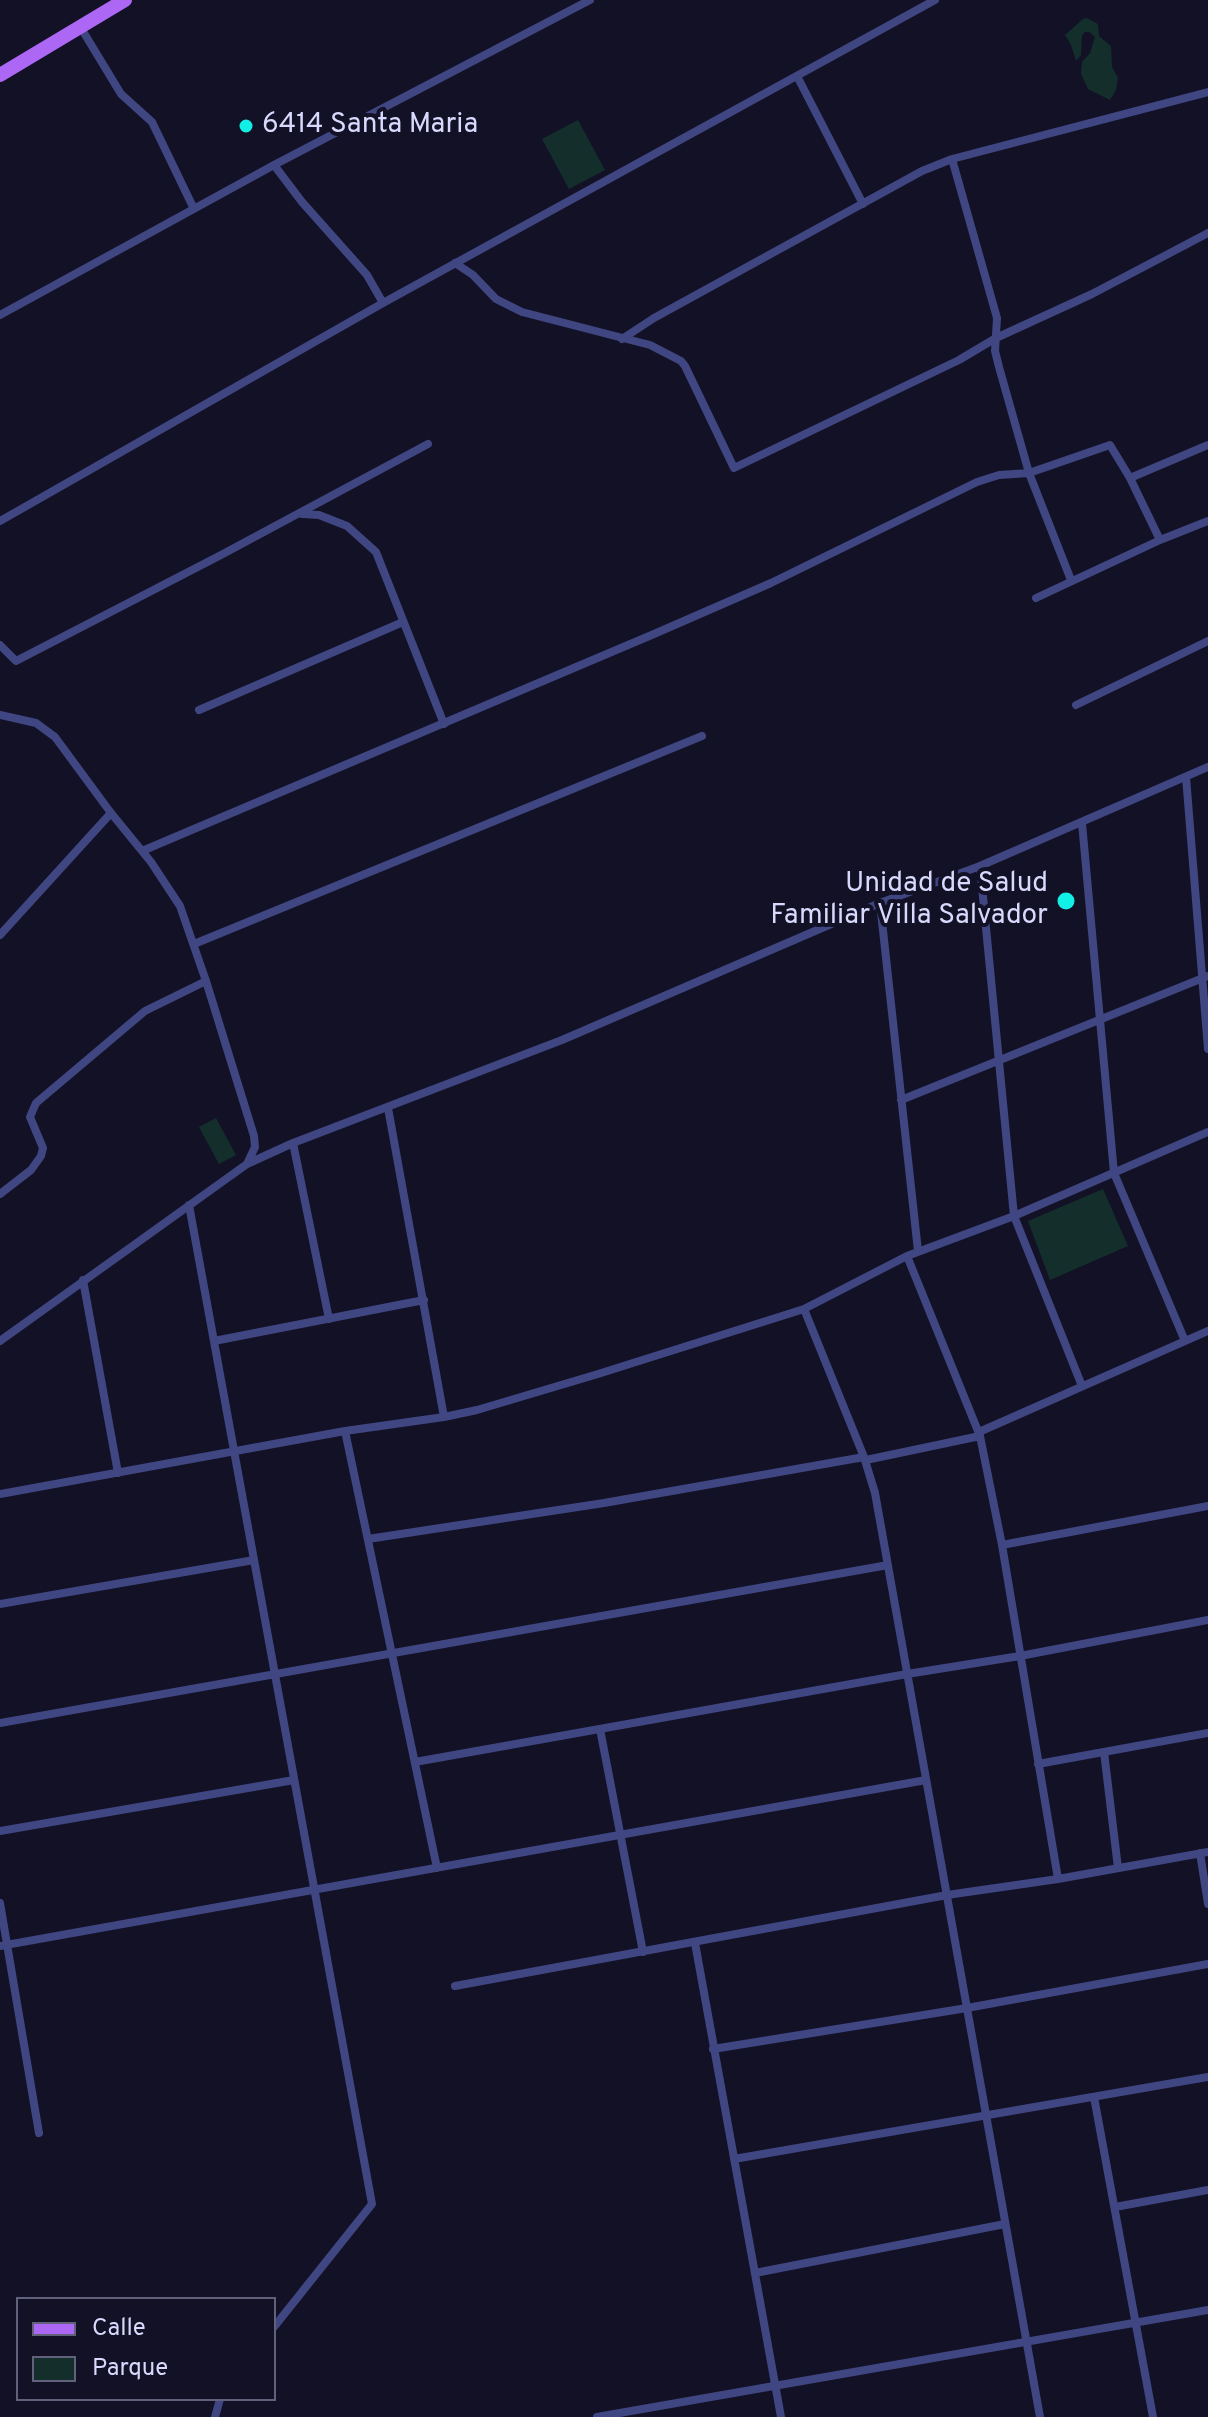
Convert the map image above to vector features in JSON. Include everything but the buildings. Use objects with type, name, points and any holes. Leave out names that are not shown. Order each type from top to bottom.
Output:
[{"type":"main road","points":[[0,75],[125,0]]},
{"type":"street","points":[[0,315],[274,165],[590,0]]},
{"type":"street","points":[[0,521],[383,303],[935,0]]},
{"type":"street","points":[[81,28],[121,94],[152,122],[194,209]]},
{"type":"street","points":[[797,76],[863,204]]},
{"type":"street","points":[[622,339],[922,171],[952,159],[1208,92]]},
{"type":"street","points":[[952,159],[997,318],[995,351],[999,367],[1029,473],[1071,580]]},
{"type":"street","points":[[274,165],[302,202],[367,275],[383,303]]},
{"type":"street","points":[[455,263],[473,275],[496,299],[510,307],[650,345],[681,361],[734,468],[959,360],[996,338],[1092,294],[1208,233]]},
{"type":"street","points":[[0,645],[16,661],[428,444]]},
{"type":"street","points":[[142,851],[771,583],[977,482],[999,475],[1029,473],[1110,445],[1160,540]]},
{"type":"street","points":[[1130,478],[1208,445]]},
{"type":"street","points":[[295,515],[319,515],[347,526],[376,552],[444,724]]},
{"type":"street","points":[[1036,598],[1160,540],[1207,524]]},
{"type":"street","points":[[199,710],[403,622]]},
{"type":"street","points":[[1076,705],[1208,641]]},
{"type":"street","points":[[0,715],[27,720],[46,729],[142,851],[180,906],[254,1136],[255,1147],[247,1164]]},
{"type":"street","points":[[194,944],[702,736]]},
{"type":"street","points":[[0,1341],[247,1164],[293,1143],[562,1040],[880,903],[980,866],[1082,823],[1208,767]]},
{"type":"street","points":[[1186,777],[1205,978],[1208,1049]]},
{"type":"street","points":[[0,935],[111,813]]},
{"type":"street","points":[[1082,823],[1114,1173],[1185,1341]]},
{"type":"street","points":[[980,866],[1014,1216],[1082,1386]]},
{"type":"street","points":[[880,903],[918,1251]]},
{"type":"street","points":[[901,1100],[1205,978]]},
{"type":"street","points":[[0,1194],[31,1170],[41,1156],[43,1148],[30,1117],[36,1103],[145,1011],[206,981]]},
{"type":"street","points":[[388,1108],[444,1417]]},
{"type":"street","points":[[0,1494],[234,1450],[444,1417],[538,1392],[804,1309],[918,1251],[1014,1216],[1208,1132]]},
{"type":"street","points":[[293,1143],[329,1319]]},
{"type":"street","points":[[189,1205],[372,2204],[276,2324]]},
{"type":"street","points":[[907,1256],[979,1434],[1002,1545],[1058,1879]]},
{"type":"street","points":[[83,1280],[118,1473]]},
{"type":"street","points":[[214,1341],[424,1300]]},
{"type":"street","points":[[804,1309],[865,1459],[875,1493],[1040,2417]]},
{"type":"street","points":[[368,1539],[865,1459],[979,1434],[1208,1331]]},
{"type":"street","points":[[345,1431],[437,1868]]},
{"type":"street","points":[[1002,1545],[1208,1506]]},
{"type":"street","points":[[0,1604],[254,1560]]},
{"type":"street","points":[[0,1723],[888,1565]]},
{"type":"street","points":[[415,1762],[1208,1620]]},
{"type":"street","points":[[600,1729],[643,1952]]},
{"type":"street","points":[[1038,1764],[1208,1733]]},
{"type":"street","points":[[1104,1752],[1118,1868]]},
{"type":"street","points":[[0,1831],[294,1780]]},
{"type":"street","points":[[4,1946],[926,1780]]},
{"type":"street","points":[[455,1986],[947,1895],[1204,1853],[1208,1904]]},
{"type":"street","points":[[0,1903],[4,1946],[39,2133]]},
{"type":"street","points":[[695,1943],[781,2417]]},
{"type":"street","points":[[713,2049],[967,2008],[1208,1964]]},
{"type":"street","points":[[734,2159],[1208,2077]]},
{"type":"street","points":[[1094,2097],[1153,2417]]},
{"type":"street","points":[[1115,2207],[1208,2190]]},
{"type":"street","points":[[755,2273],[1005,2224]]},
{"type":"street","points":[[597,2417],[1208,2310]]},
{"type":"green space","points":[[1087,18],[1098,24],[1099,36],[1111,46],[1112,67],[1118,78],[1110,100],[1088,89],[1081,74],[1082,62],[1090,53],[1095,37],[1089,32],[1082,35],[1081,55],[1076,61],[1065,35]]},
{"type":"green space","points":[[578,120],[605,170],[569,189],[542,139]]},
{"type":"green space","points":[[216,1118],[236,1155],[219,1164],[199,1127]]},
{"type":"green space","points":[[1103,1189],[1128,1246],[1050,1280],[1028,1221]]},
{"type":"place","name":"6414 Santa Maria","points":[[246,126]]},
{"type":"place","name":"Unidad de Salud Familiar Villa Salvador","points":[[1066,901]]}]
